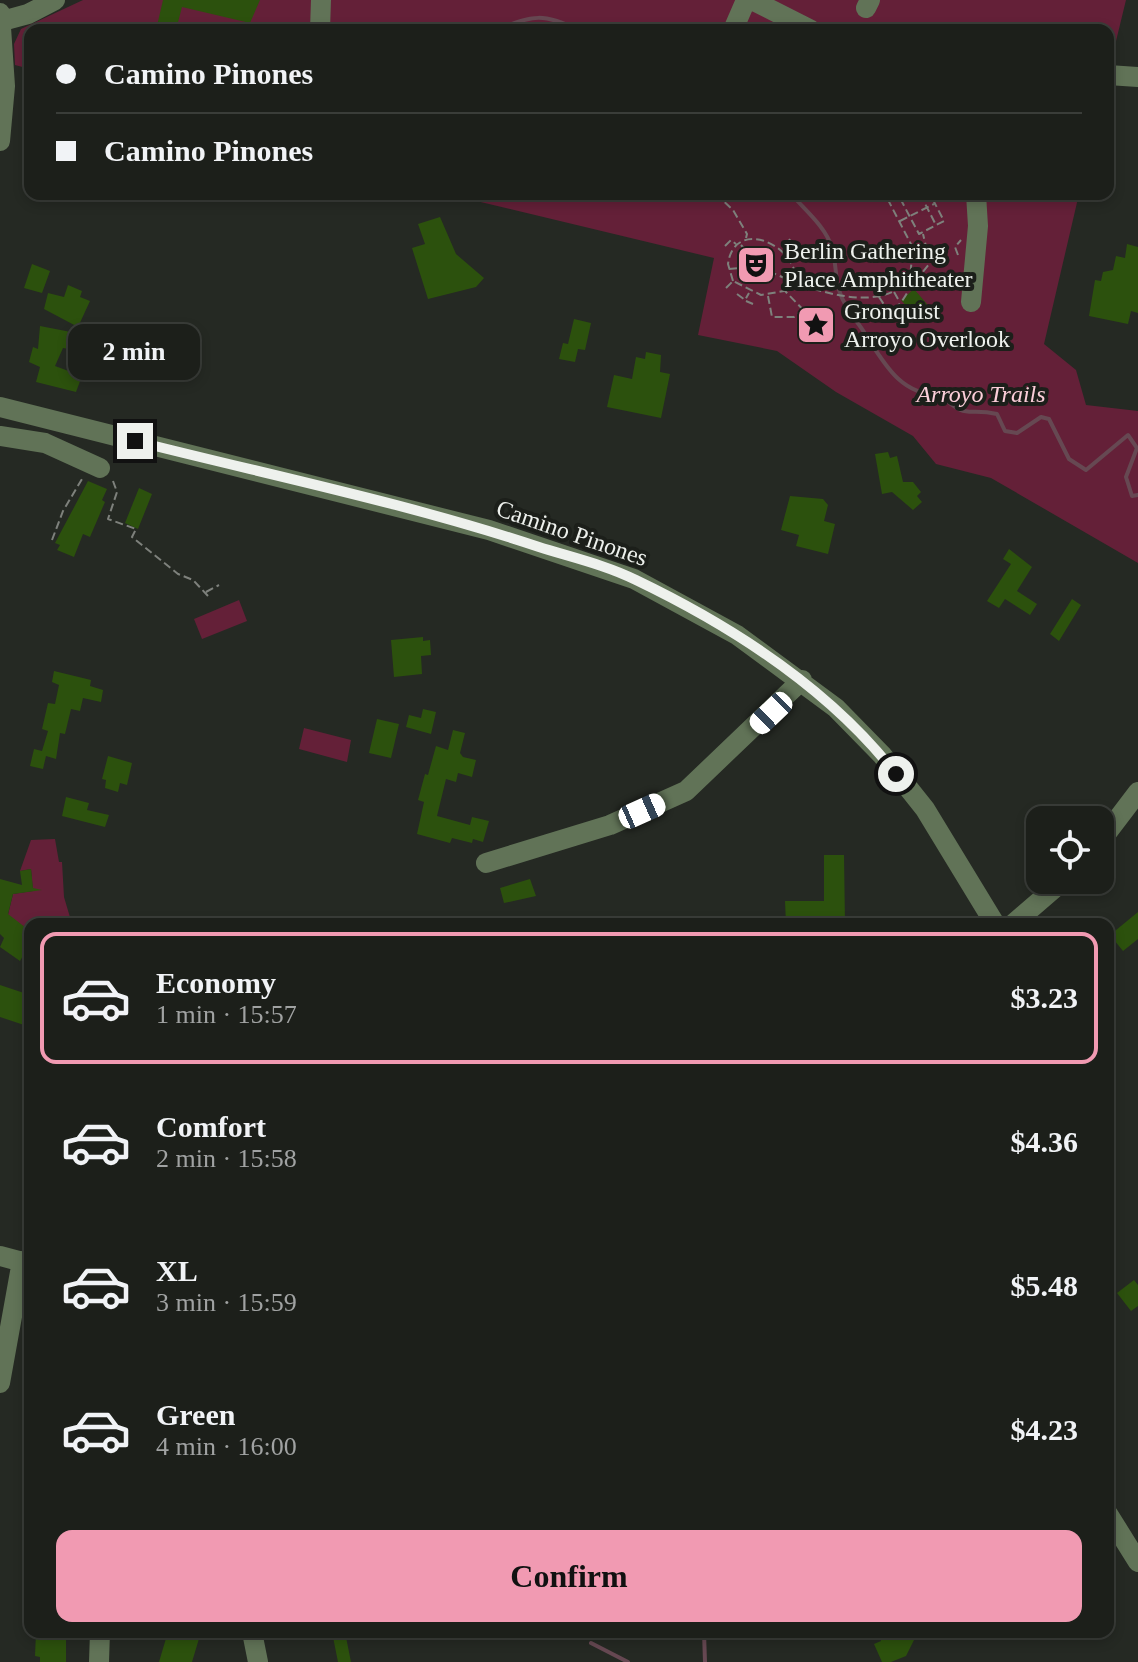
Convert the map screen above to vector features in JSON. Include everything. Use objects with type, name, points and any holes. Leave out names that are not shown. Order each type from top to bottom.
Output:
[{"type":"street","points":[[1,127],[1,17],[28,14],[55,0]]},
{"type":"street","points":[[320,24],[321,0]]},
{"type":"street","points":[[736,24],[749,0],[799,24]]},
{"type":"street","points":[[1114,75],[1138,77]]},
{"type":"street","points":[[971,302],[978,226],[976,200]]},
{"type":"street","name":"Camino Pinones","points":[[0,407],[489,530],[634,579],[737,635],[836,708],[882,755],[925,809],[991,918]]},
{"type":"street","points":[[0,436],[45,443],[96,473]]},
{"type":"street","points":[[486,863],[610,825],[686,791],[802,680]]},
{"type":"street","points":[[1114,824],[1138,792]]},
{"type":"street","points":[[1020,918],[1048,894]]},
{"type":"street","points":[[0,1256],[24,1262]]},
{"type":"street","points":[[0,1383],[24,1271]]},
{"type":"street","points":[[1114,1524],[1138,1562]]},
{"type":"street","points":[[99,1662],[100,1638]]},
{"type":"street","points":[[253,1638],[258,1662]]},
{"type":"path","points":[[722,200],[733,210],[747,234],[746,240]]},
{"type":"path","points":[[769,271],[826,292],[877,296],[893,291],[912,268],[913,248],[888,200]]},
{"type":"path","points":[[901,200],[919,234],[944,221],[933,200]]},
{"type":"path","points":[[923,200],[936,225]]},
{"type":"path","points":[[899,222],[935,203]]},
{"type":"path","points":[[912,268],[922,273],[930,263],[922,233]]},
{"type":"path","points":[[765,239],[768,235]]},
{"type":"path","points":[[765,239],[790,259],[796,274],[795,283],[785,291],[768,296],[750,292],[733,281],[728,257],[738,244],[746,240],[765,239]]},
{"type":"path","points":[[789,239],[805,260]]},
{"type":"path","points":[[725,246],[731,240],[748,253]]},
{"type":"path","points":[[955,247],[958,260]]},
{"type":"path","points":[[790,259],[801,254]]},
{"type":"path","points":[[729,269],[740,268]]},
{"type":"path","points":[[899,300],[890,280],[905,280],[927,286],[958,283]]},
{"type":"path","points":[[877,296],[889,312],[895,310],[899,300],[909,291],[910,285],[905,280]]},
{"type":"path","points":[[726,288],[733,281]]},
{"type":"path","points":[[785,291],[818,325]]},
{"type":"path","points":[[745,300],[750,292]]},
{"type":"path","points":[[737,294],[753,304]]},
{"type":"path","points":[[768,296],[772,317],[794,317],[801,310]]},
{"type":"path","points":[[52,540],[67,508],[96,473],[117,492],[108,519],[136,529],[132,537],[207,594],[219,585]]},
{"type":"path","points":[[67,508],[70,512]]},
{"type":"green space","points":[[83,0],[1126,0],[1114,49],[1114,24],[32,24]]},
{"type":"green space","points":[[24,28],[24,67],[15,65],[14,44]]},
{"type":"green space","name":"Arroyo Trails","points":[[472,200],[1078,200],[1044,344],[1076,370],[1086,405],[1138,411],[1138,563],[991,478],[936,464],[913,436],[836,392],[777,351],[698,335],[714,258]]},
{"type":"green space","points":[[239,600],[247,621],[202,639],[194,619]]},
{"type":"green space","points":[[304,728],[351,740],[347,762],[299,749]]},
{"type":"green space","points":[[55,839],[59,862],[62,862],[64,897],[70,918],[24,918],[24,928],[6,923],[13,894],[33,891],[31,869],[20,871],[31,840]]},
{"type":"building","points":[[163,0],[260,0],[250,23],[182,7],[178,24],[157,24]]},
{"type":"building","points":[[440,217],[456,254],[484,278],[476,287],[428,299],[412,248],[425,244],[418,224]]},
{"type":"building","points":[[1127,244],[1138,247],[1138,313],[1131,311],[1128,324],[1089,316],[1095,280],[1101,281],[1103,272],[1113,270],[1116,256],[1125,258]]},
{"type":"building","points":[[32,264],[50,271],[42,293],[24,288]]},
{"type":"building","points":[[68,285],[82,291],[80,297],[90,301],[78,327],[44,309],[48,293],[64,297]]},
{"type":"building","points":[[914,289],[927,304],[914,315],[901,300]]},
{"type":"building","points":[[574,319],[591,323],[585,350],[578,349],[575,362],[559,359],[563,343],[568,344]]},
{"type":"building","points":[[40,326],[76,333],[69,349],[63,348],[55,366],[82,376],[76,392],[36,382],[40,367],[29,362],[33,347],[38,349]]},
{"type":"building","points":[[646,352],[661,355],[660,372],[670,374],[661,418],[607,407],[614,375],[632,379],[636,357],[645,359]]},
{"type":"building","points":[[888,452],[890,458],[897,456],[903,482],[913,482],[921,492],[917,496],[922,502],[913,510],[892,492],[882,494],[875,454]]},
{"type":"building","points":[[88,481],[107,489],[102,500],[105,502],[90,537],[83,534],[74,557],[57,550],[60,545],[55,543]]},
{"type":"building","points":[[139,488],[152,494],[138,529],[125,523]]},
{"type":"building","points":[[790,496],[823,499],[828,505],[824,521],[835,524],[828,554],[796,546],[799,535],[781,530]]},
{"type":"building","points":[[1009,549],[1032,567],[1017,591],[1037,604],[1030,615],[1005,599],[999,608],[987,601],[1011,564],[1003,559]]},
{"type":"building","points":[[1072,599],[1081,605],[1059,641],[1050,634]]},
{"type":"building","points":[[423,637],[423,641],[430,640],[431,655],[421,656],[422,674],[394,677],[391,640]]},
{"type":"building","points":[[54,671],[91,680],[90,686],[103,690],[101,702],[83,698],[80,711],[71,709],[65,734],[60,733],[56,759],[46,756],[43,769],[30,766],[34,749],[42,751],[48,731],[42,729],[48,703],[55,704],[59,685],[52,682]]},
{"type":"building","points":[[423,709],[436,712],[431,734],[406,727],[409,715],[421,718]]},
{"type":"building","points":[[377,719],[399,724],[391,758],[369,753]]},
{"type":"building","points":[[453,730],[465,733],[460,753],[463,757],[476,760],[472,777],[458,773],[456,782],[446,779],[437,816],[470,825],[472,817],[489,821],[483,842],[452,838],[450,843],[417,834],[424,802],[418,800],[425,774],[428,775],[436,746],[448,750]]},
{"type":"building","points":[[108,756],[132,763],[127,785],[120,783],[118,792],[105,788],[106,780],[102,779]]},
{"type":"building","points":[[66,797],[89,803],[87,810],[109,815],[105,827],[62,816]]},
{"type":"building","points":[[824,855],[844,855],[845,918],[786,918],[785,901],[824,901]]},
{"type":"building","points":[[31,869],[33,888],[42,890],[13,894],[8,914],[24,926],[24,954],[20,961],[0,947],[4,938],[0,934],[0,879],[22,885],[20,871]]},
{"type":"building","points":[[530,879],[536,896],[504,903],[500,888]]},
{"type":"building","points":[[1138,912],[1138,939],[1123,951],[1114,940],[1114,932]]},
{"type":"building","points":[[0,985],[24,993],[24,1025],[0,1017]]},
{"type":"building","points":[[1134,1280],[1138,1285],[1138,1306],[1131,1311],[1117,1293]]},
{"type":"building","points":[[36,1638],[66,1638],[66,1662],[40,1662],[40,1657],[35,1656]]},
{"type":"building","points":[[166,1638],[199,1638],[192,1662],[159,1662]]},
{"type":"building","points":[[333,1638],[346,1638],[351,1662],[338,1662]]},
{"type":"building","points":[[880,1638],[914,1640],[906,1656],[891,1662],[882,1662],[874,1644],[881,1641]]},
{"type":"waterway","points":[[513,24],[538,18],[563,24]]},
{"type":"waterway","points":[[796,200],[829,240],[839,290],[847,307],[886,365],[903,383],[926,393],[940,395],[963,411],[997,414],[1005,431],[1017,433],[1041,417],[1049,419],[1069,459],[1086,470],[1128,435],[1137,448],[1126,477],[1132,496],[1138,495]]},
{"type":"waterway","points":[[704,1638],[705,1662]]},
{"type":"waterway","points":[[591,1643],[628,1662]]},
{"type":"place","name":"Berlin Gathering Place Amphitheater","points":[[756,265]]},
{"type":"place","name":"Gronquist Arroyo Overlook","points":[[816,325]]},
{"type":"route","points":[[135,441],[489,530],[634,579],[737,635],[802,680],[836,708],[882,755],[896,774]]}]
